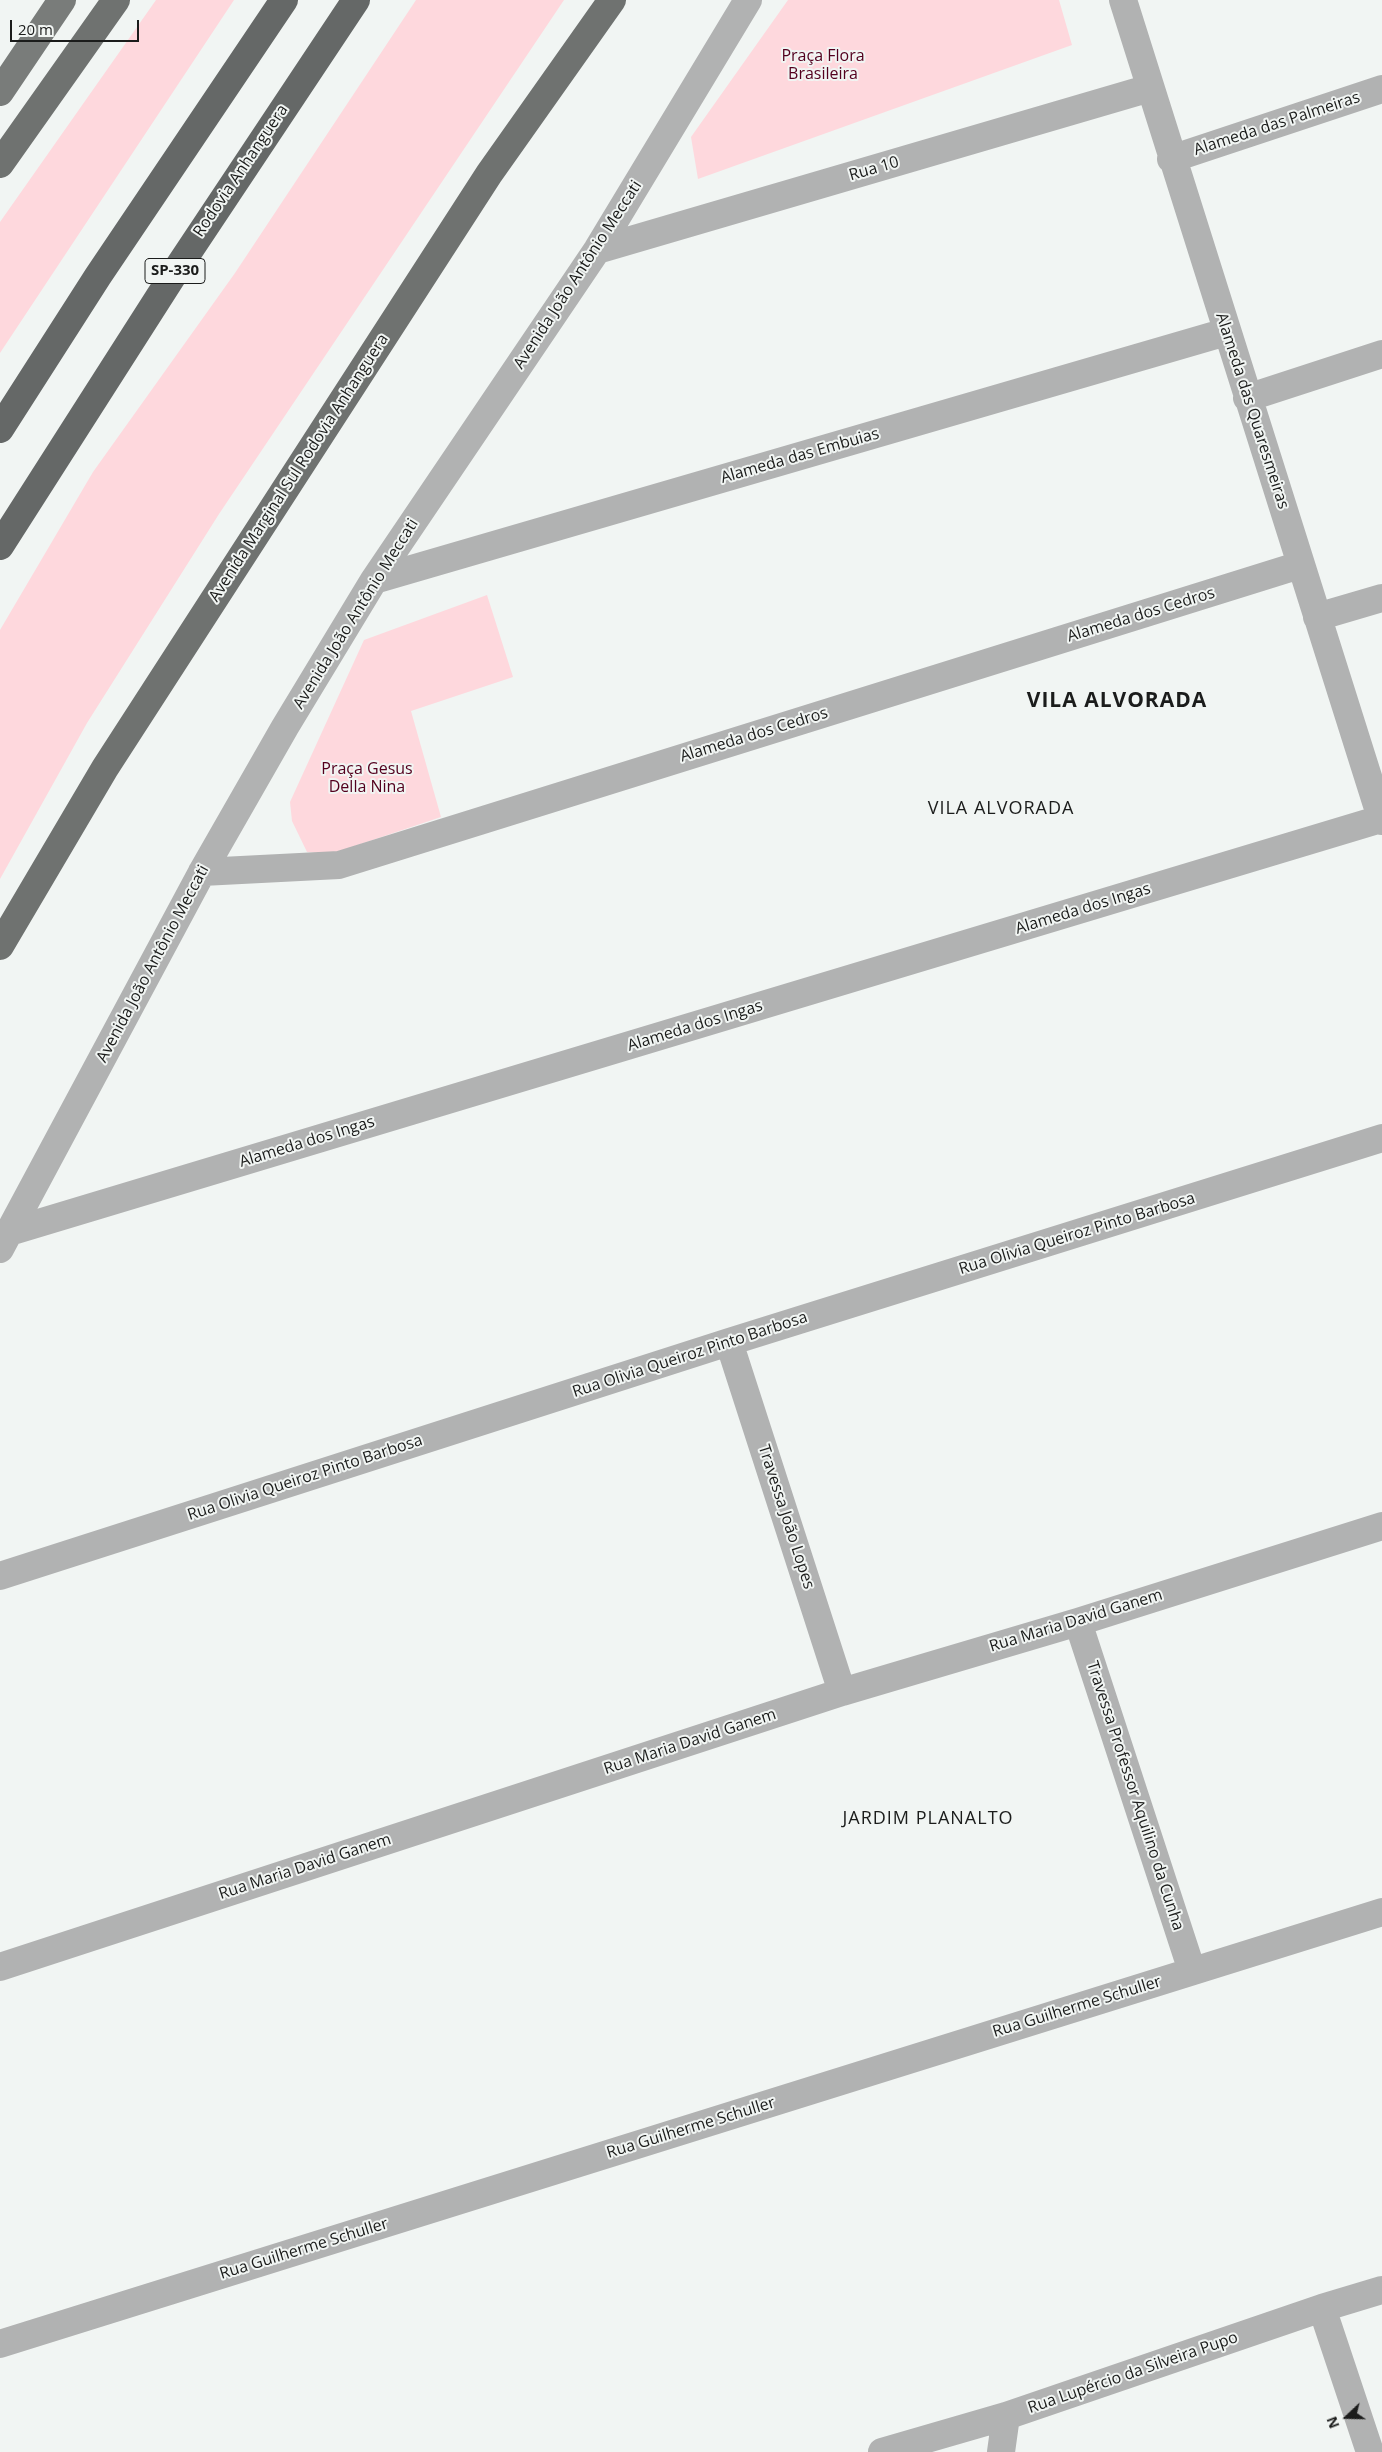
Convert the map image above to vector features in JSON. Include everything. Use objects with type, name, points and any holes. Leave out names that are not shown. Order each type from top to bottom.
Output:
[{"type":"highway","points":[[0,164],[116,0]]},
{"type":"highway","points":[[0,429],[98,276],[284,0]]},
{"type":"highway","name":"Rodovia Anhanguera","points":[[0,546],[177,269],[356,0]]},
{"type":"highway","name":"Avenida Marginal Sul Rodovia Anhanguera","points":[[0,946],[110,760],[489,174],[612,0]]},
{"type":"main road","points":[[0,92],[62,0]]},
{"type":"street","name":"Avenida João Antônio Meccati","points":[[5,1240],[202,872],[374,580],[597,250],[748,0]]},
{"type":"street","name":"Alameda das Quaresmeiras","points":[[1123,0],[1171,159],[1382,821]]},
{"type":"street","name":"Rua 10","points":[[597,250],[1150,88]]},
{"type":"street","name":"Alameda das Palmeiras","points":[[1171,159],[1382,89]]},
{"type":"street","name":"Alameda das Embuias","points":[[374,580],[1226,332]]},
{"type":"street","points":[[1247,398],[1382,354]]},
{"type":"street","name":"Alameda dos Cedros","points":[[202,872],[339,864],[1300,565]]},
{"type":"street","points":[[1317,617],[1382,598]]},
{"type":"street","name":"Alameda dos Ingas","points":[[5,1240],[1382,821]]},
{"type":"street","name":"Rua Olivia Queiroz Pinto Barbosa","points":[[0,1576],[729,1342],[1382,1138]]},
{"type":"street","name":"Travessa João Lopes","points":[[729,1342],[842,1692]]},
{"type":"street","name":"Rua Maria David Ganem","points":[[0,1967],[842,1692],[1078,1622],[1382,1526]]},
{"type":"street","name":"Travessa Professor Aquilino da Cunha","points":[[1078,1622],[1192,1971]]},
{"type":"street","name":"Rua Guilherme Schuller","points":[[0,2344],[1382,1912]]},
{"type":"street","name":"Rua Lupércio da Silveira Pupo","points":[[882,2452],[1006,2416],[1322,2308],[1382,2290]]},
{"type":"street","points":[[1322,2308],[1370,2452]]},
{"type":"street","points":[[1002,2452],[1006,2416]]},
{"type":"green space","points":[[156,0],[234,0],[0,353],[0,222]]},
{"type":"green space","points":[[416,0],[564,0],[219,514],[87,723],[0,879],[0,630],[93,472],[235,273]]},
{"type":"green space","name":"Praça Flora Brasileira","points":[[788,0],[1059,0],[1072,45],[698,179],[691,137]]},
{"type":"green space","name":"Praça Gesus Della Nina","points":[[487,595],[513,677],[411,711],[441,817],[331,854],[307,852],[292,821],[290,802],[364,640]]},
{"type":"district","name":"VILA ALVORADA","points":[[1117,701]]},
{"type":"district","name":"VILA ALVORADA","points":[[1001,809]]},
{"type":"district","name":"JARDIM PLANALTO","points":[[928,1819]]}]
